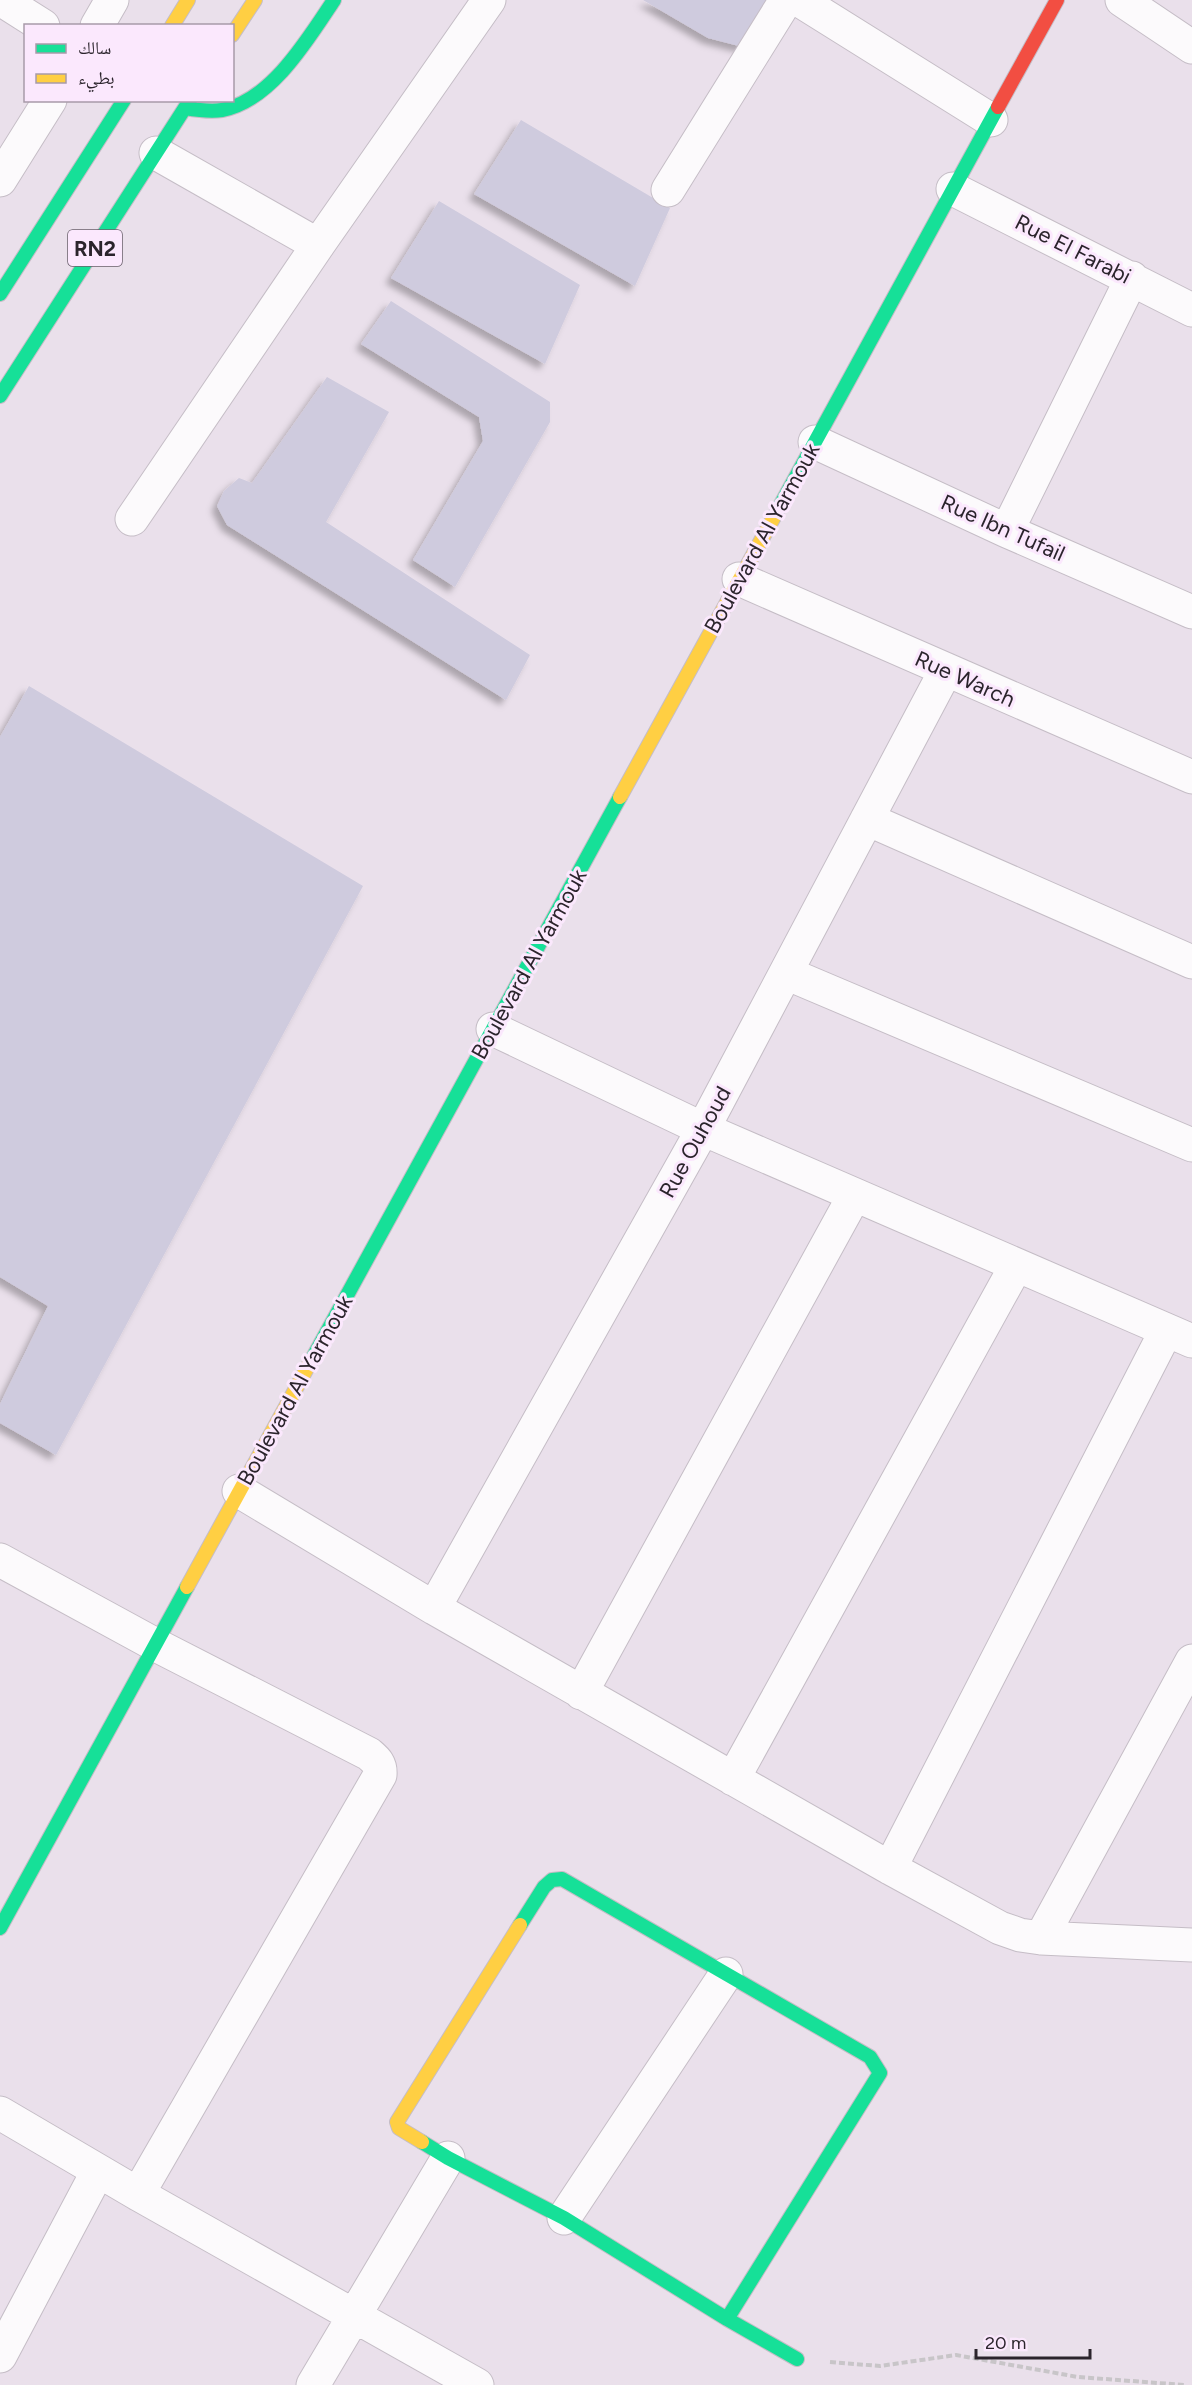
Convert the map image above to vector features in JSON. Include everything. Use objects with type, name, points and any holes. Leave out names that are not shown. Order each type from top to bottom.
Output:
[{"type":"main road","points":[[173,24],[188,0]]},
{"type":"main road","points":[[234,31],[255,0]]},
{"type":"main road","name":"Boulevard Al Yarmouk","points":[[0,1928],[1057,0]]},
{"type":"main road","points":[[188,104],[199,111],[223,110],[246,102],[266,86],[326,12]]},
{"type":"main road","name":"RN2","points":[[0,294],[123,102]]},
{"type":"main road","name":"RN2","points":[[0,396],[188,104]]},
{"type":"main road","points":[[727,2319],[880,2073],[870,2057],[562,1879],[552,1880],[544,1887],[397,2122],[399,2128],[448,2158],[564,2218],[727,2319],[797,2359]]},
{"type":"street","points":[[2,0],[40,24]]},
{"type":"street","points":[[98,24],[112,0]]},
{"type":"street","points":[[326,12],[342,0]]},
{"type":"street","points":[[132,519],[318,245],[489,0]]},
{"type":"street","points":[[668,190],[786,0]]},
{"type":"street","points":[[800,0],[991,120]]},
{"type":"street","points":[[1122,0],[1192,47]]},
{"type":"street","points":[[0,180],[49,102]]},
{"type":"street","points":[[156,153],[318,245]]},
{"type":"street","name":"Rue El Farabi","points":[[953,189],[1192,310]]},
{"type":"street","points":[[1007,531],[1132,278]]},
{"type":"street","name":"Rue Ibn Tufail","points":[[814,442],[1007,531],[1192,612]]},
{"type":"street","name":"Rue Warch","points":[[739,579],[1192,777]]},
{"type":"street","name":"Rue Ouhoud","points":[[434,1608],[704,1129],[946,670]]},
{"type":"street","points":[[867,819],[1192,962]]},
{"type":"street","points":[[786,973],[1192,1145]]},
{"type":"street","points":[[493,1029],[704,1129],[1179,1336],[890,1868]]},
{"type":"street","points":[[581,1693],[854,1196]]},
{"type":"street","points":[[733,1779],[1016,1266]]},
{"type":"street","points":[[239,1491],[581,1693],[1000,1928],[1020,1935],[1041,1938],[1192,1945]]},
{"type":"street","points":[[0,1560],[156,1645],[369,1754],[381,1767],[380,1775],[138,2194]]},
{"type":"street","points":[[1041,1938],[1192,1661]]},
{"type":"street","points":[[564,2218],[726,1974]]},
{"type":"street","points":[[0,2113],[138,2194],[477,2385]]},
{"type":"street","points":[[313,2385],[448,2158]]},
{"type":"street","points":[[0,2356],[98,2171]]},
{"type":"path","points":[[797,2359],[880,2366],[956,2355],[1078,2377],[1185,2385]]},
{"type":"building","points":[[643,0],[767,0],[743,47],[708,38]]},
{"type":"building","points":[[521,120],[670,208],[635,286],[474,194]]},
{"type":"building","points":[[439,201],[580,285],[545,364],[391,278]]},
{"type":"building","points":[[391,301],[550,402],[550,422],[455,587],[413,560],[483,441],[479,417],[361,344]]},
{"type":"building","points":[[327,377],[389,412],[326,522],[530,655],[506,700],[227,525],[217,506],[224,491],[239,478],[252,483]]},
{"type":"building","points":[[29,686],[363,886],[56,1455],[0,1423],[0,1404],[48,1306],[0,1277],[0,737]]},
{"type":"traffic: fast","points":[[185,108],[222,110],[240,104],[257,94],[287,66],[334,0]]},
{"type":"traffic: fast","points":[[0,294],[123,102]]},
{"type":"traffic: fast","points":[[0,396],[189,102]]},
{"type":"traffic: fast","points":[[774,517],[998,107]]},
{"type":"traffic: fast","points":[[311,1361],[620,797]]},
{"type":"traffic: fast","points":[[0,1928],[187,1587]]},
{"type":"traffic: fast","points":[[520,1925],[544,1887],[552,1880],[562,1879],[870,2057],[880,2073],[727,2319]]},
{"type":"traffic: fast","points":[[422,2142],[448,2158],[564,2218],[727,2319],[797,2359]]},
{"type":"traffic: slow","points":[[173,24],[188,0]]},
{"type":"traffic: slow","points":[[234,32],[255,0]]},
{"type":"traffic: slow","points":[[620,797],[774,517]]},
{"type":"traffic: slow","points":[[187,1587],[311,1361]]},
{"type":"traffic: slow","points":[[422,2142],[399,2128],[397,2122],[520,1925]]},
{"type":"traffic: jam","points":[[998,107],[1057,0]]}]
